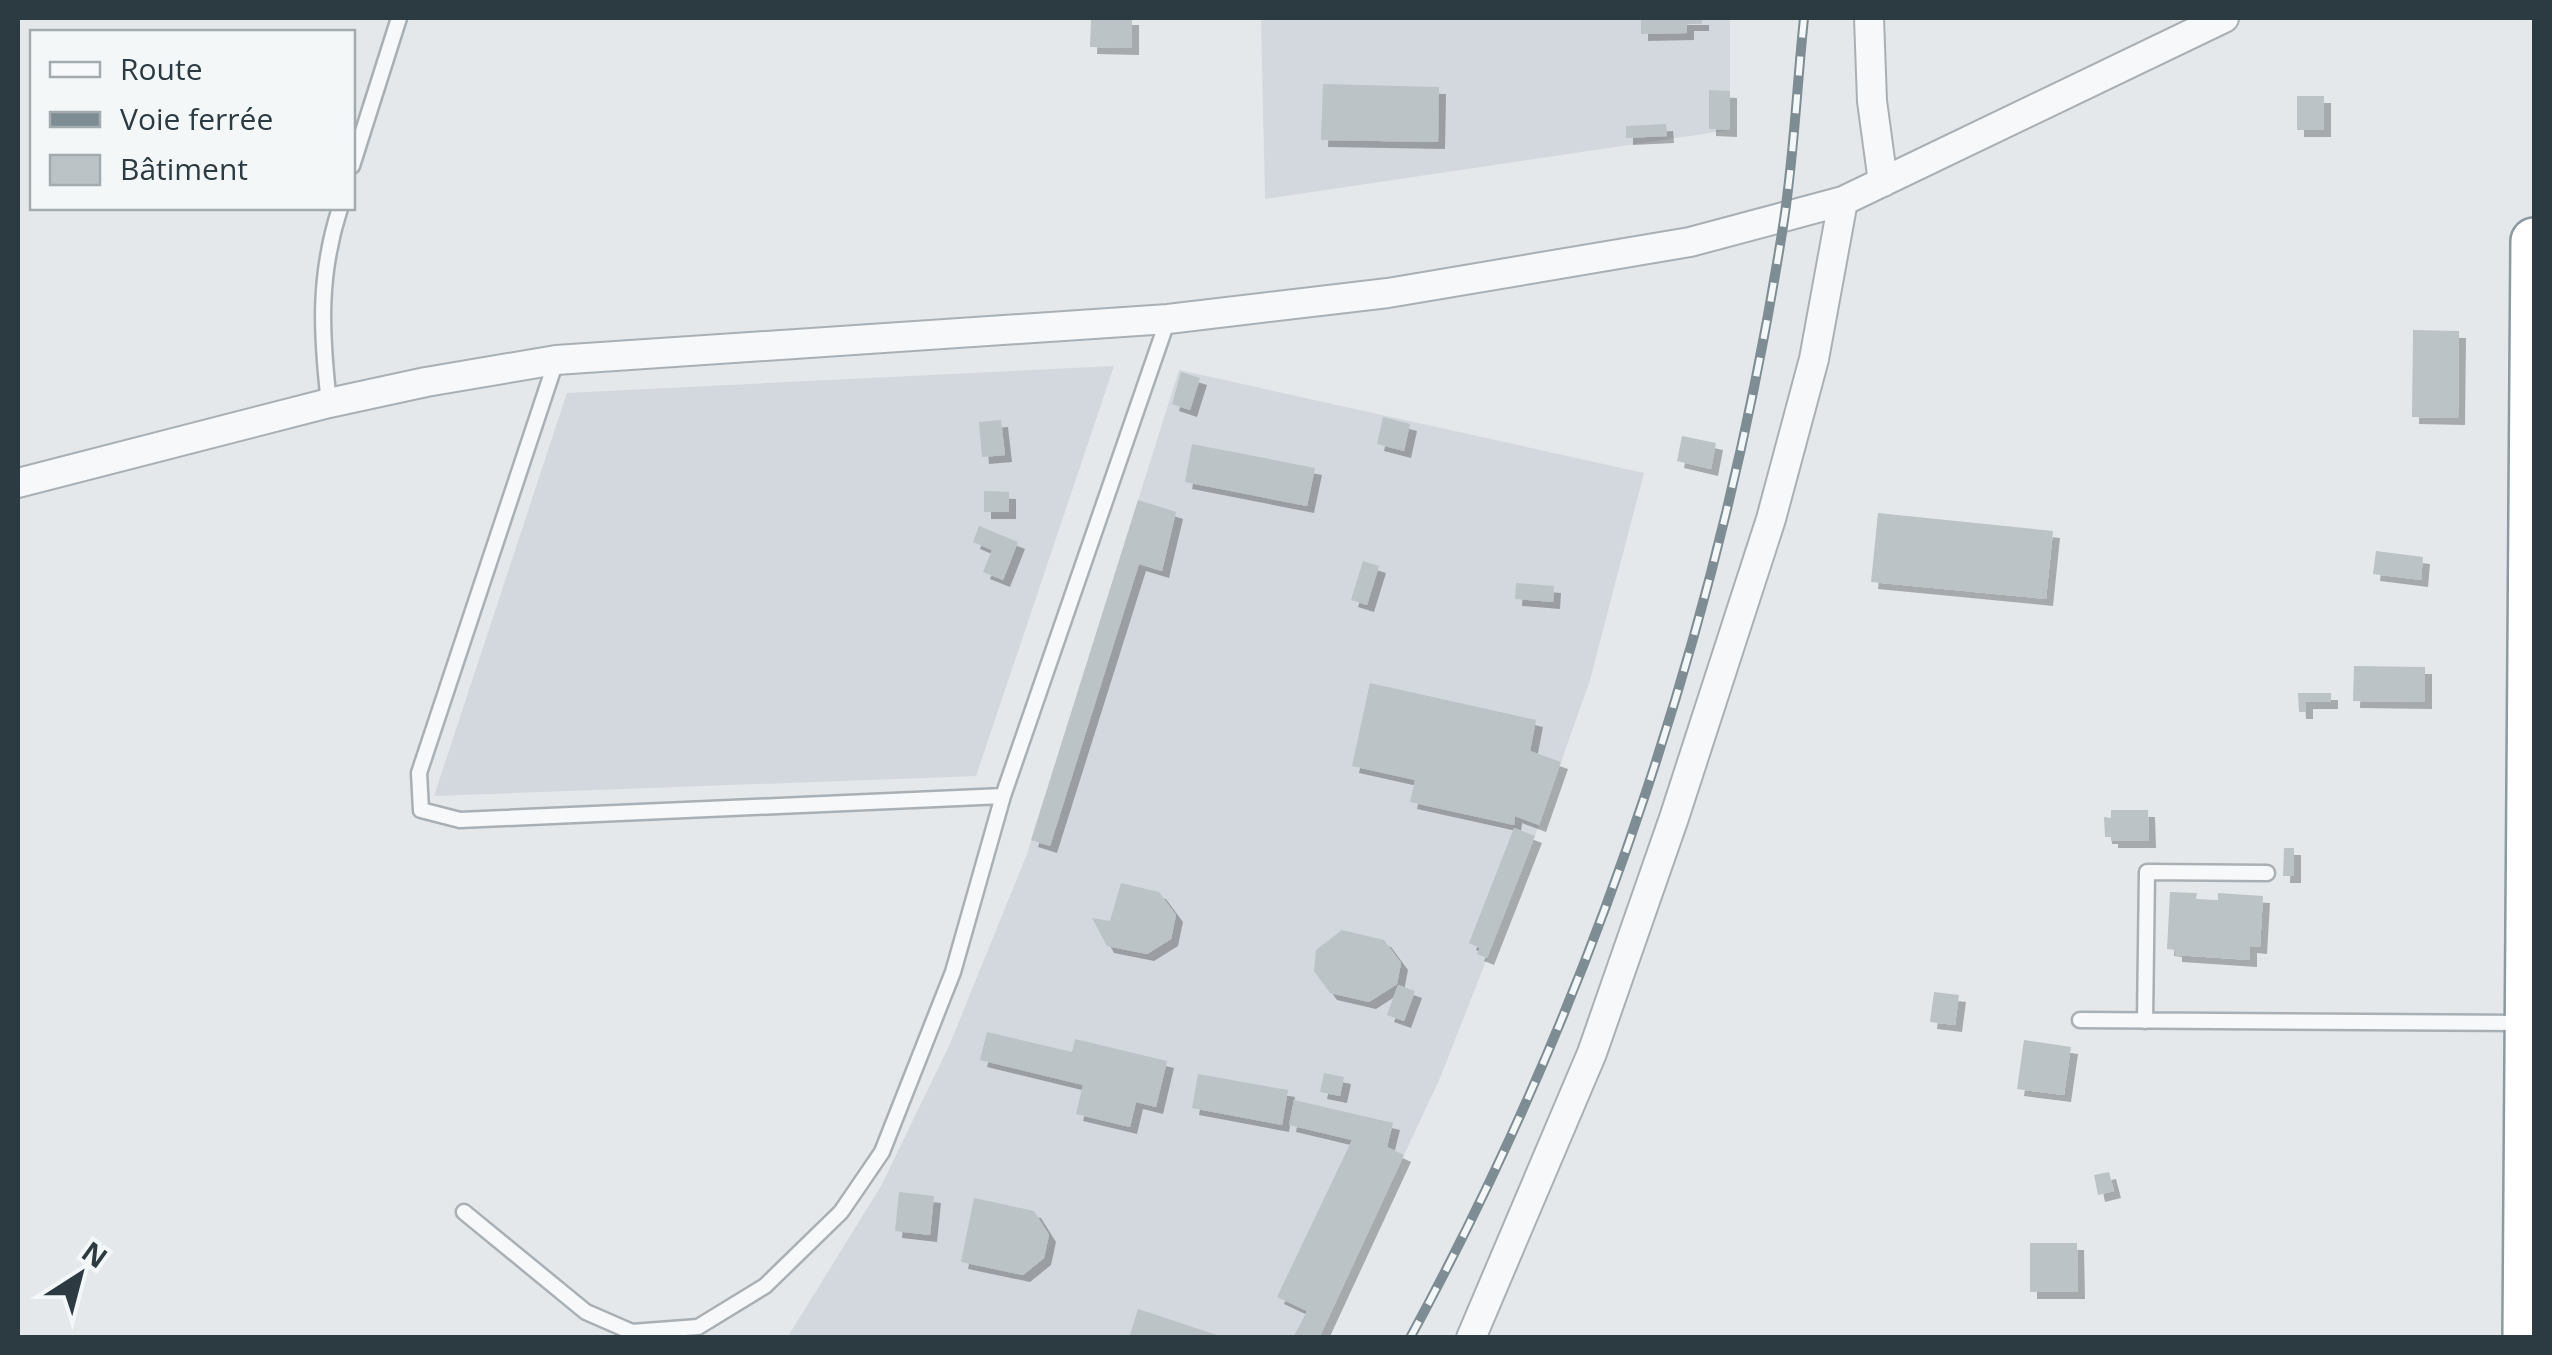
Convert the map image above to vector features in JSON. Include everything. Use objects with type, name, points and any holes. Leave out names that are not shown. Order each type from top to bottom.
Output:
[{"type":"highway","points":[[2526,1338],[2534,241]]},
{"type":"street","points":[[1869,18],[1872,101],[1883,182]]},
{"type":"street","points":[[18,483],[329,402],[556,360],[1168,319],[1388,293],[1690,242],[1842,201],[2224,18]]},
{"type":"street","points":[[1471,1338],[1592,1053],[1674,818],[1771,520],[1814,359],[1842,201]]},
{"type":"lane","points":[[355,157],[399,18]]},
{"type":"lane","points":[[329,402],[322,337],[322,278],[339,210]]},
{"type":"lane","points":[[464,1212],[586,1312],[632,1332],[698,1327],[765,1286],[842,1212],[882,1152],[953,972],[1003,796],[1168,319]]},
{"type":"lane","points":[[556,360],[419,772],[421,810],[460,820],[1003,796]]},
{"type":"lane","points":[[2146,1021],[2147,872],[2267,873]]},
{"type":"lane","points":[[2080,1020],[2530,1032]]},
{"type":"shaded area","points":[[1261,18],[1730,18],[1730,130],[1265,199]]},
{"type":"shaded area","points":[[1114,366],[976,776],[434,796],[567,393]]},
{"type":"shaded area","points":[[1179,370],[1644,473],[1590,680],[1535,836],[1440,1078],[1319,1337],[787,1338],[881,1186],[949,1046],[1027,854]]},
{"type":"building","points":[[1091,18],[1132,18],[1132,48],[1090,47]]},
{"type":"building","points":[[1641,18],[1702,18],[1702,24],[1687,24],[1687,33],[1641,34]]},
{"type":"building","points":[[1323,84],[1439,87],[1438,142],[1321,140]]},
{"type":"building","points":[[1709,90],[1730,91],[1730,130],[1709,129]]},
{"type":"building","points":[[2297,96],[2324,96],[2324,130],[2297,130]]},
{"type":"building","points":[[1666,124],[1667,136],[1626,138],[1626,126]]},
{"type":"building","points":[[2413,330],[2459,331],[2458,418],[2412,417]]},
{"type":"building","points":[[1181,372],[1200,378],[1190,410],[1172,404]]},
{"type":"building","points":[[1383,417],[1410,424],[1404,451],[1377,444]]},
{"type":"building","points":[[1001,420],[1005,455],[982,457],[979,422]]},
{"type":"building","points":[[1682,436],[1716,443],[1711,469],[1677,461]]},
{"type":"building","points":[[1192,444],[1315,468],[1307,506],[1185,482]]},
{"type":"building","points":[[984,491],[1009,492],[1009,512],[984,512]]},
{"type":"building","points":[[1138,500],[1176,512],[1162,571],[1139,564],[1050,846],[1031,840]]},
{"type":"building","points":[[1878,513],[2053,531],[2046,599],[1871,582]]},
{"type":"building","points":[[979,526],[1018,542],[1003,580],[983,572],[992,550],[973,542]]},
{"type":"building","points":[[2376,551],[2423,557],[2421,580],[2373,574]]},
{"type":"building","points":[[1363,561],[1379,566],[1367,605],[1351,600]]},
{"type":"building","points":[[1516,583],[1554,586],[1553,602],[1515,599]]},
{"type":"building","points":[[2354,666],[2425,667],[2425,702],[2353,701]]},
{"type":"building","points":[[1370,683],[1536,720],[1530,751],[1561,762],[1539,825],[1515,816],[1514,825],[1410,802],[1415,780],[1352,766]]},
{"type":"building","points":[[2298,693],[2331,693],[2331,702],[2306,702],[2306,712],[2299,712]]},
{"type":"building","points":[[2111,810],[2148,810],[2149,841],[2111,841],[2111,837],[2105,837],[2104,817],[2111,818]]},
{"type":"building","points":[[1514,828],[1535,836],[1487,958],[1477,954],[1480,948],[1469,943]]},
{"type":"building","points":[[2284,848],[2294,848],[2294,876],[2283,876]]},
{"type":"building","points":[[1121,883],[1159,892],[1176,915],[1171,939],[1147,954],[1107,946],[1092,918],[1110,921]]},
{"type":"building","points":[[2170,892],[2197,893],[2196,899],[2218,900],[2218,893],[2263,896],[2260,947],[2250,946],[2250,960],[2175,955],[2175,950],[2167,949]]},
{"type":"building","points":[[1342,930],[1384,940],[1401,963],[1397,984],[1369,1002],[1330,993],[1314,971],[1316,950]]},
{"type":"building","points":[[1398,985],[1415,991],[1404,1021],[1387,1015]]},
{"type":"building","points":[[1934,992],[1959,995],[1955,1025],[1930,1022]]},
{"type":"building","points":[[987,1032],[1072,1052],[1075,1039],[1167,1061],[1156,1107],[1136,1102],[1130,1127],[1076,1114],[1083,1085],[980,1060]]},
{"type":"building","points":[[2024,1040],[2071,1047],[2064,1095],[2017,1089]]},
{"type":"building","points":[[1324,1073],[1344,1077],[1340,1096],[1320,1092]]},
{"type":"building","points":[[1198,1074],[1288,1090],[1282,1125],[1192,1108]]},
{"type":"building","points":[[1294,1100],[1393,1123],[1387,1147],[1404,1155],[1319,1338],[1293,1338],[1307,1311],[1277,1297],[1352,1140],[1289,1125]]},
{"type":"building","points":[[2109,1172],[2114,1191],[2098,1195],[2094,1175]]},
{"type":"building","points":[[899,1192],[934,1196],[930,1235],[895,1231]]},
{"type":"building","points":[[974,1198],[1034,1211],[1049,1235],[1044,1258],[1023,1275],[961,1262]]},
{"type":"building","points":[[2030,1243],[2077,1243],[2078,1292],[2030,1292]]},
{"type":"building","points":[[1138,1309],[1223,1337],[1129,1338]]},
{"type":"railway","points":[[1410,1338],[1478,1207],[1595,935],[1645,795],[1689,653],[1727,510],[1758,366],[1784,220],[1804,18]]}]
